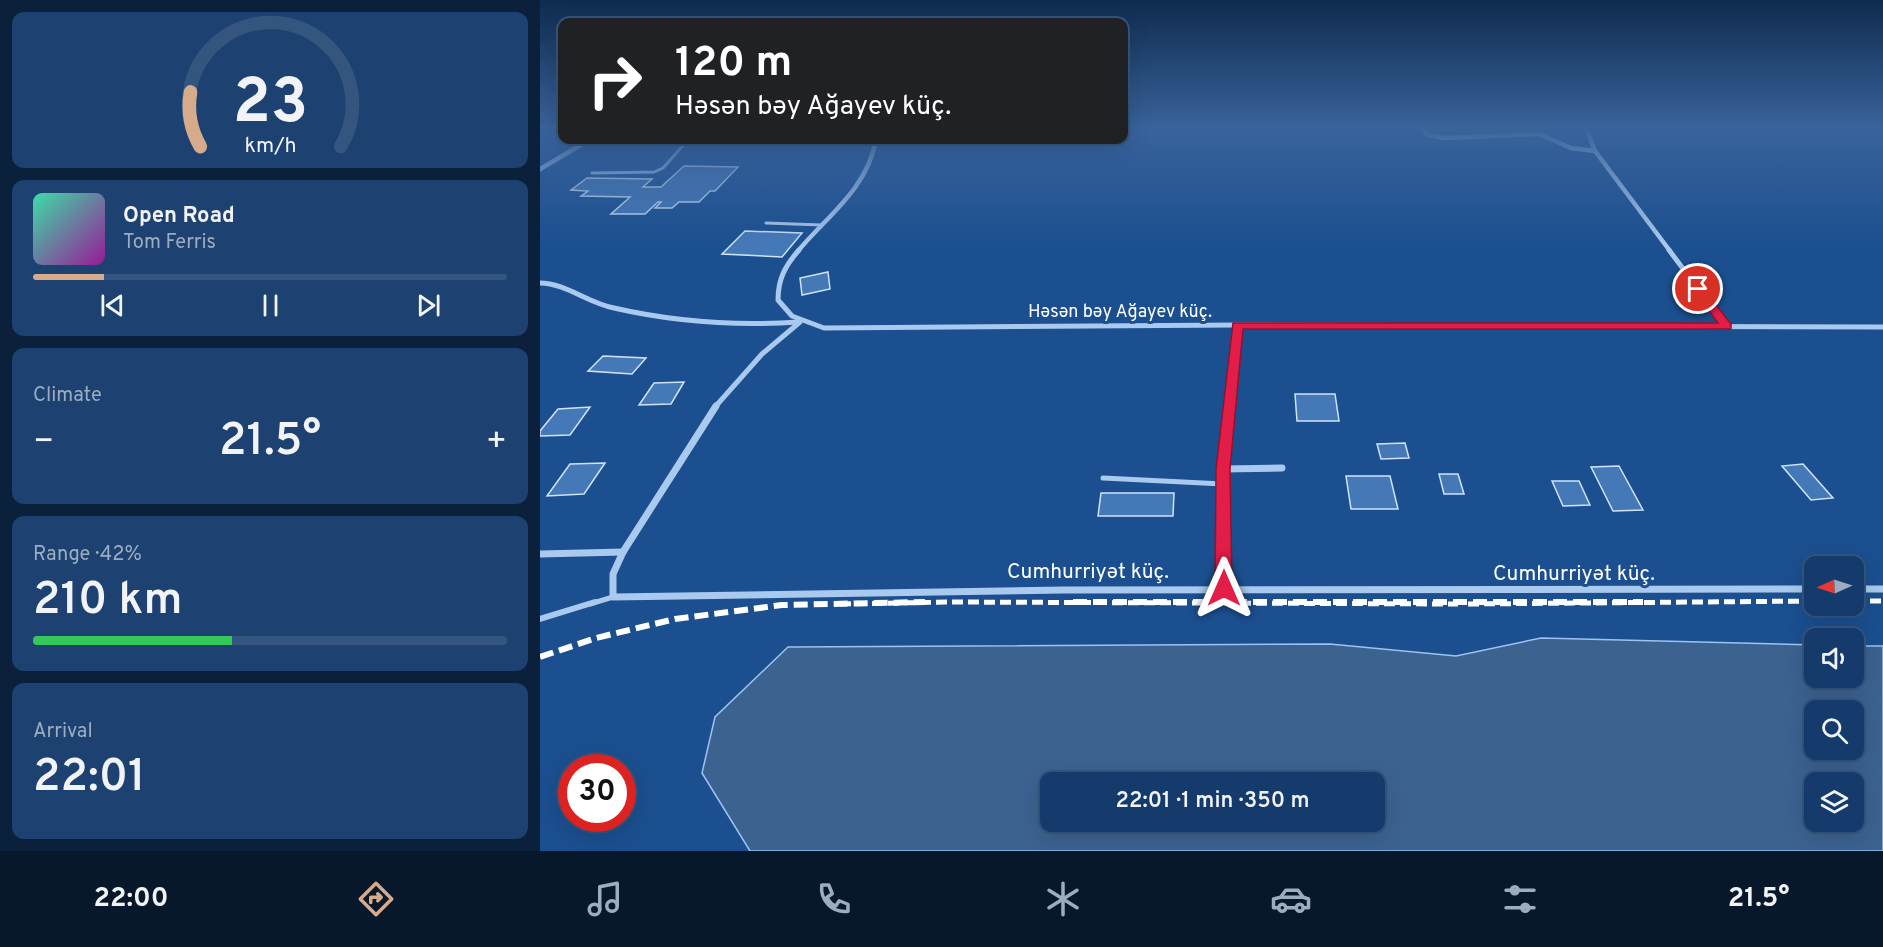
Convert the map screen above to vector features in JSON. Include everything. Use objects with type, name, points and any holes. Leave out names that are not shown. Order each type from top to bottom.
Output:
[{"type":"street","points":[[613,597],[613,574],[623,552],[716,406],[762,354],[800,322],[781,304],[776,285],[784,267],[857,189],[870,167]]},
{"type":"street","points":[[1607,167],[1726,326]]},
{"type":"street","name":"Həsən bəy Ağayev küç.","points":[[540,283],[562,285],[582,298],[614,308],[720,324],[752,326],[800,322],[824,328],[1237,325],[1883,327]]},
{"type":"street","points":[[1224,588],[1223,469],[1237,325]]},
{"type":"street","points":[[1223,469],[1282,468]]},
{"type":"street","points":[[540,554],[623,552]]},
{"type":"street","name":"Cumhurriyət küç.","points":[[613,597],[796,591],[1224,588],[1480,592],[1804,589]]},
{"type":"street","points":[[1864,589],[1883,589]]},
{"type":"lane","points":[[592,173],[654,172],[664,167]]},
{"type":"lane","points":[[766,223],[822,225]]},
{"type":"lane","points":[[1103,478],[1223,484]]},
{"type":"lane","points":[[540,619],[613,597]]},
{"type":"water","points":[[1541,638],[1804,645],[1804,688],[1864,688],[1864,646],[1883,646],[1883,851],[750,851],[702,773],[715,717],[788,647],[1330,644],[1456,656]]},
{"type":"building","points":[[683,167],[738,167],[715,191],[710,191],[699,202],[679,202],[672,208],[655,208],[661,202],[658,202],[645,214],[611,214],[630,197],[581,196],[588,191],[571,190],[587,178],[652,179],[643,187],[661,187]]},
{"type":"building","points":[[745,231],[802,233],[782,257],[722,254]]},
{"type":"building","points":[[828,272],[830,289],[802,295],[800,278]]},
{"type":"building","points":[[603,356],[646,358],[632,374],[588,371]]},
{"type":"building","points":[[684,382],[671,404],[639,405],[654,383]]},
{"type":"building","points":[[1295,394],[1335,394],[1339,421],[1297,421]]},
{"type":"building","points":[[590,407],[570,435],[540,436],[540,431],[558,409]]},
{"type":"building","points":[[1405,443],[1409,458],[1381,459],[1377,444]]},
{"type":"building","points":[[605,463],[584,494],[547,496],[570,464]]},
{"type":"building","points":[[1803,464],[1833,498],[1811,500],[1782,466]]},
{"type":"building","points":[[1619,466],[1643,510],[1613,511],[1591,467]]},
{"type":"building","points":[[1439,474],[1458,474],[1464,494],[1444,494]]},
{"type":"building","points":[[1346,476],[1390,476],[1398,509],[1351,509]]},
{"type":"building","points":[[1552,481],[1579,481],[1590,505],[1563,506]]},
{"type":"building","points":[[1101,493],[1174,493],[1173,516],[1098,516]]},
{"type":"railway","points":[[1468,604],[1804,601]]},
{"type":"railway","points":[[1864,601],[1883,601]]},
{"type":"railway","points":[[540,657],[596,638],[675,619],[782,605],[925,602]]},
{"type":"railway","points":[[840,604],[952,602],[1458,604]]},
{"type":"railway","points":[[1073,602],[1643,602]]},
{"type":"route","points":[[1224,588],[1223,469],[1237,325],[1726,326],[1698,289]]}]
